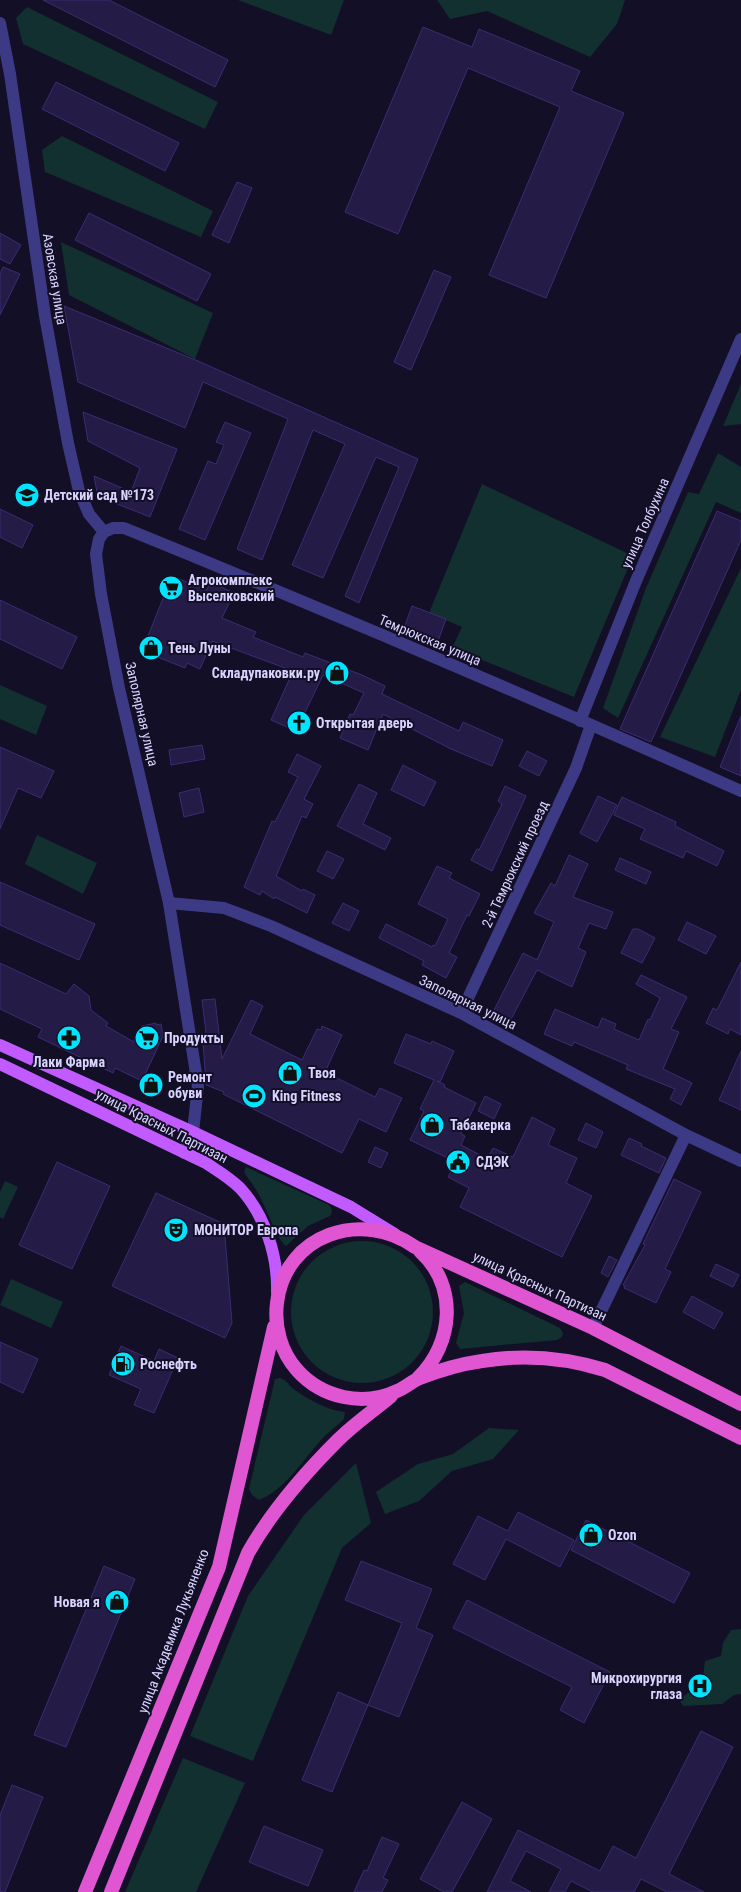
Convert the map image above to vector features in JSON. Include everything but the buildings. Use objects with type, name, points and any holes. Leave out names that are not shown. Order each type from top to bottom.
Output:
[{"type":"highway","points":[[276,1308],[283,1279],[291,1265],[308,1247],[328,1235],[352,1229],[368,1228],[391,1233],[410,1244],[427,1259],[437,1272],[443,1288],[448,1312],[444,1337],[438,1353],[418,1379]]},
{"type":"highway","name":"улица Красных Партизан","points":[[410,1244],[593,1328],[741,1404]]},
{"type":"highway","name":"улица Красных Партизан","points":[[276,1308],[278,1330],[285,1353],[300,1373],[319,1388],[342,1397],[358,1399],[382,1397],[398,1391],[418,1379],[454,1366],[525,1356],[559,1359],[583,1363],[605,1370],[741,1438]]},
{"type":"highway","name":"улица Академика Лукьяненко","points":[[85,1892],[218,1567],[270,1350],[276,1308]]},
{"type":"highway","points":[[111,1892],[248,1553],[255,1540],[302,1479],[338,1439],[398,1391]]},
{"type":"main road","name":"улица Красных Партизан","points":[[0,1045],[193,1132],[351,1207],[410,1244]]},
{"type":"main road","name":"улица Красных Партизан","points":[[0,1064],[206,1163],[226,1176],[253,1205],[269,1242],[276,1262],[278,1280],[276,1308]]},
{"type":"street","name":"Азовская улица","points":[[0,24],[10,74],[45,316],[68,443],[79,491],[89,514],[104,532]]},
{"type":"street","name":"улица Толбухина","points":[[586,723],[636,581],[741,339]]},
{"type":"street","name":"Темрюкская улица","points":[[104,532],[113,528],[124,528],[276,590],[741,791]]},
{"type":"street","name":"Заполярная улица","points":[[104,532],[98,539],[96,554],[101,594],[119,688],[170,903],[198,1086],[193,1132],[184,1153]]},
{"type":"street","name":"2-й Темрюкский проезд","points":[[461,1013],[576,768],[586,723]]},
{"type":"street","name":"Заполярная улица","points":[[170,903],[224,908],[271,926],[461,1013],[686,1135],[741,1161]]},
{"type":"street","points":[[593,1328],[686,1135]]},
{"type":"green space","points":[[238,0],[344,0],[331,35]]},
{"type":"green space","points":[[437,0],[625,0],[617,24],[590,57],[487,11],[450,19]]},
{"type":"green space","points":[[27,7],[218,102],[205,129],[23,44],[16,18]]},
{"type":"green space","points":[[62,136],[213,211],[201,237],[45,172],[42,150]]},
{"type":"green space","points":[[61,242],[213,313],[195,359],[69,295]]},
{"type":"green space","points":[[741,384],[741,424],[723,426]]},
{"type":"green space","points":[[718,453],[741,467],[741,513],[716,502],[618,718],[603,708],[646,588],[688,492],[699,494]]},
{"type":"green space","points":[[482,484],[633,556],[574,697],[452,648],[462,627],[429,613]]},
{"type":"green space","points":[[741,568],[741,690],[715,757],[660,737]]},
{"type":"green space","points":[[0,685],[47,706],[36,735],[0,719]]},
{"type":"green space","points":[[37,835],[97,863],[83,894],[25,864]]},
{"type":"green space","points":[[246,1167],[327,1204],[331,1207],[332,1212],[330,1216],[308,1226],[286,1246],[275,1230],[262,1200],[244,1172]]},
{"type":"green space","points":[[5,1181],[18,1187],[3,1219],[0,1217],[0,1192]]},
{"type":"green space","points":[[362,1241],[376,1242],[389,1246],[402,1253],[412,1262],[421,1272],[428,1285],[432,1298],[432,1326],[428,1339],[421,1352],[412,1362],[402,1371],[389,1378],[376,1382],[362,1383],[348,1382],[335,1378],[322,1371],[312,1362],[303,1352],[296,1339],[292,1326],[291,1312],[292,1298],[296,1285],[303,1272],[312,1262],[322,1253],[335,1246],[348,1242]]},
{"type":"green space","points":[[11,1279],[63,1302],[51,1328],[0,1305]]},
{"type":"green space","points":[[465,1282],[560,1328],[563,1333],[562,1337],[557,1340],[460,1349],[456,1343],[464,1313],[459,1286]]},
{"type":"green space","points":[[280,1378],[312,1401],[325,1407],[345,1412],[344,1419],[324,1437],[285,1482],[269,1495],[259,1500],[252,1495],[249,1489],[275,1379]]},
{"type":"green space","points":[[489,1428],[519,1430],[493,1459],[452,1471],[419,1501],[385,1514],[376,1492],[418,1464],[453,1454]]},
{"type":"green space","points":[[356,1463],[371,1523],[342,1548],[253,1761],[190,1736],[248,1596],[304,1515]]},
{"type":"green space","points":[[741,1629],[741,1694],[734,1695],[722,1704],[683,1706],[679,1699],[702,1684],[705,1661],[721,1656],[723,1643],[731,1630]]},
{"type":"green space","points":[[183,1758],[245,1783],[196,1892],[125,1892]]},
{"type":"place","name":"Детский cад №173","points":[[27,495]]},
{"type":"place","name":"Агрокомплекс Выселковский","points":[[171,588]]},
{"type":"place","name":"Тень Луны","points":[[151,648]]},
{"type":"place","name":"Складупаковки.ру","points":[[337,673]]},
{"type":"place","name":"Открытая дверь","points":[[299,723]]},
{"type":"place","name":"Лаки Фарма","points":[[69,1038]]},
{"type":"place","name":"Продукты","points":[[147,1038]]},
{"type":"place","name":"Твоя","points":[[290,1073]]},
{"type":"place","name":"Ремонт обуви","points":[[151,1085]]},
{"type":"place","name":"King Fitness","points":[[254,1096]]},
{"type":"place","name":"Табакерка","points":[[432,1125]]},
{"type":"place","name":"СДЭК","points":[[458,1162]]},
{"type":"place","name":"МОНИТОР Европа","points":[[176,1230]]},
{"type":"place","name":"Роснефть","points":[[123,1364]]},
{"type":"place","name":"Ozon","points":[[591,1535]]},
{"type":"place","name":"Новая я","points":[[117,1602]]},
{"type":"place","name":"Микрохирургия глаза","points":[[700,1686]]}]
